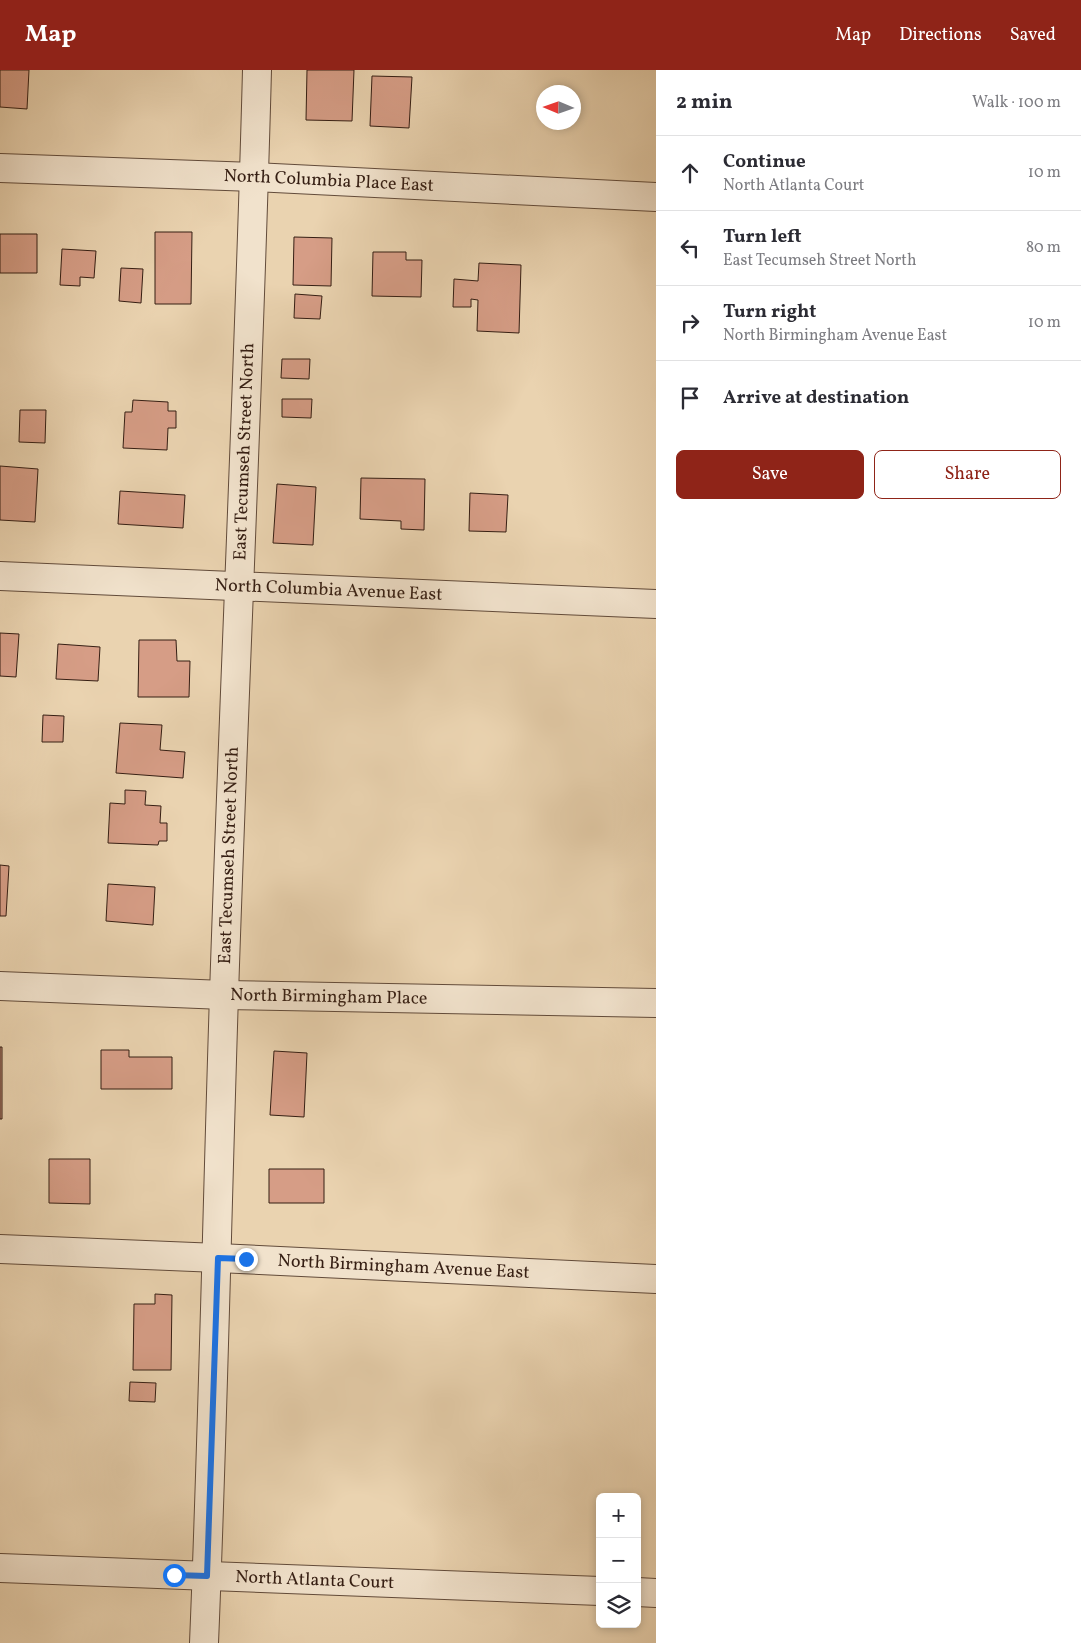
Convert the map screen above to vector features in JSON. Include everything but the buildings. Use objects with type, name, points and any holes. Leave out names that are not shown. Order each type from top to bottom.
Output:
[{"type":"street","name":"East Tecumseh Street North","points":[[204,1643],[218,1258],[224,995],[257,70]]},
{"type":"street","name":"North Columbia Place East","points":[[0,168],[254,177],[656,197]]},
{"type":"street","name":"North Columbia Avenue East","points":[[0,576],[656,604]]},
{"type":"street","name":"North Birmingham Place","points":[[0,986],[224,995],[656,1003]]},
{"type":"street","name":"North Birmingham Avenue East","points":[[0,1249],[656,1279]]},
{"type":"street","name":"North Atlanta Court","points":[[0,1568],[596,1591]]},
{"type":"street","points":[[641,1592],[656,1593]]},
{"type":"route","points":[[174,1575],[207,1576],[218,1258],[246,1259]]}]
